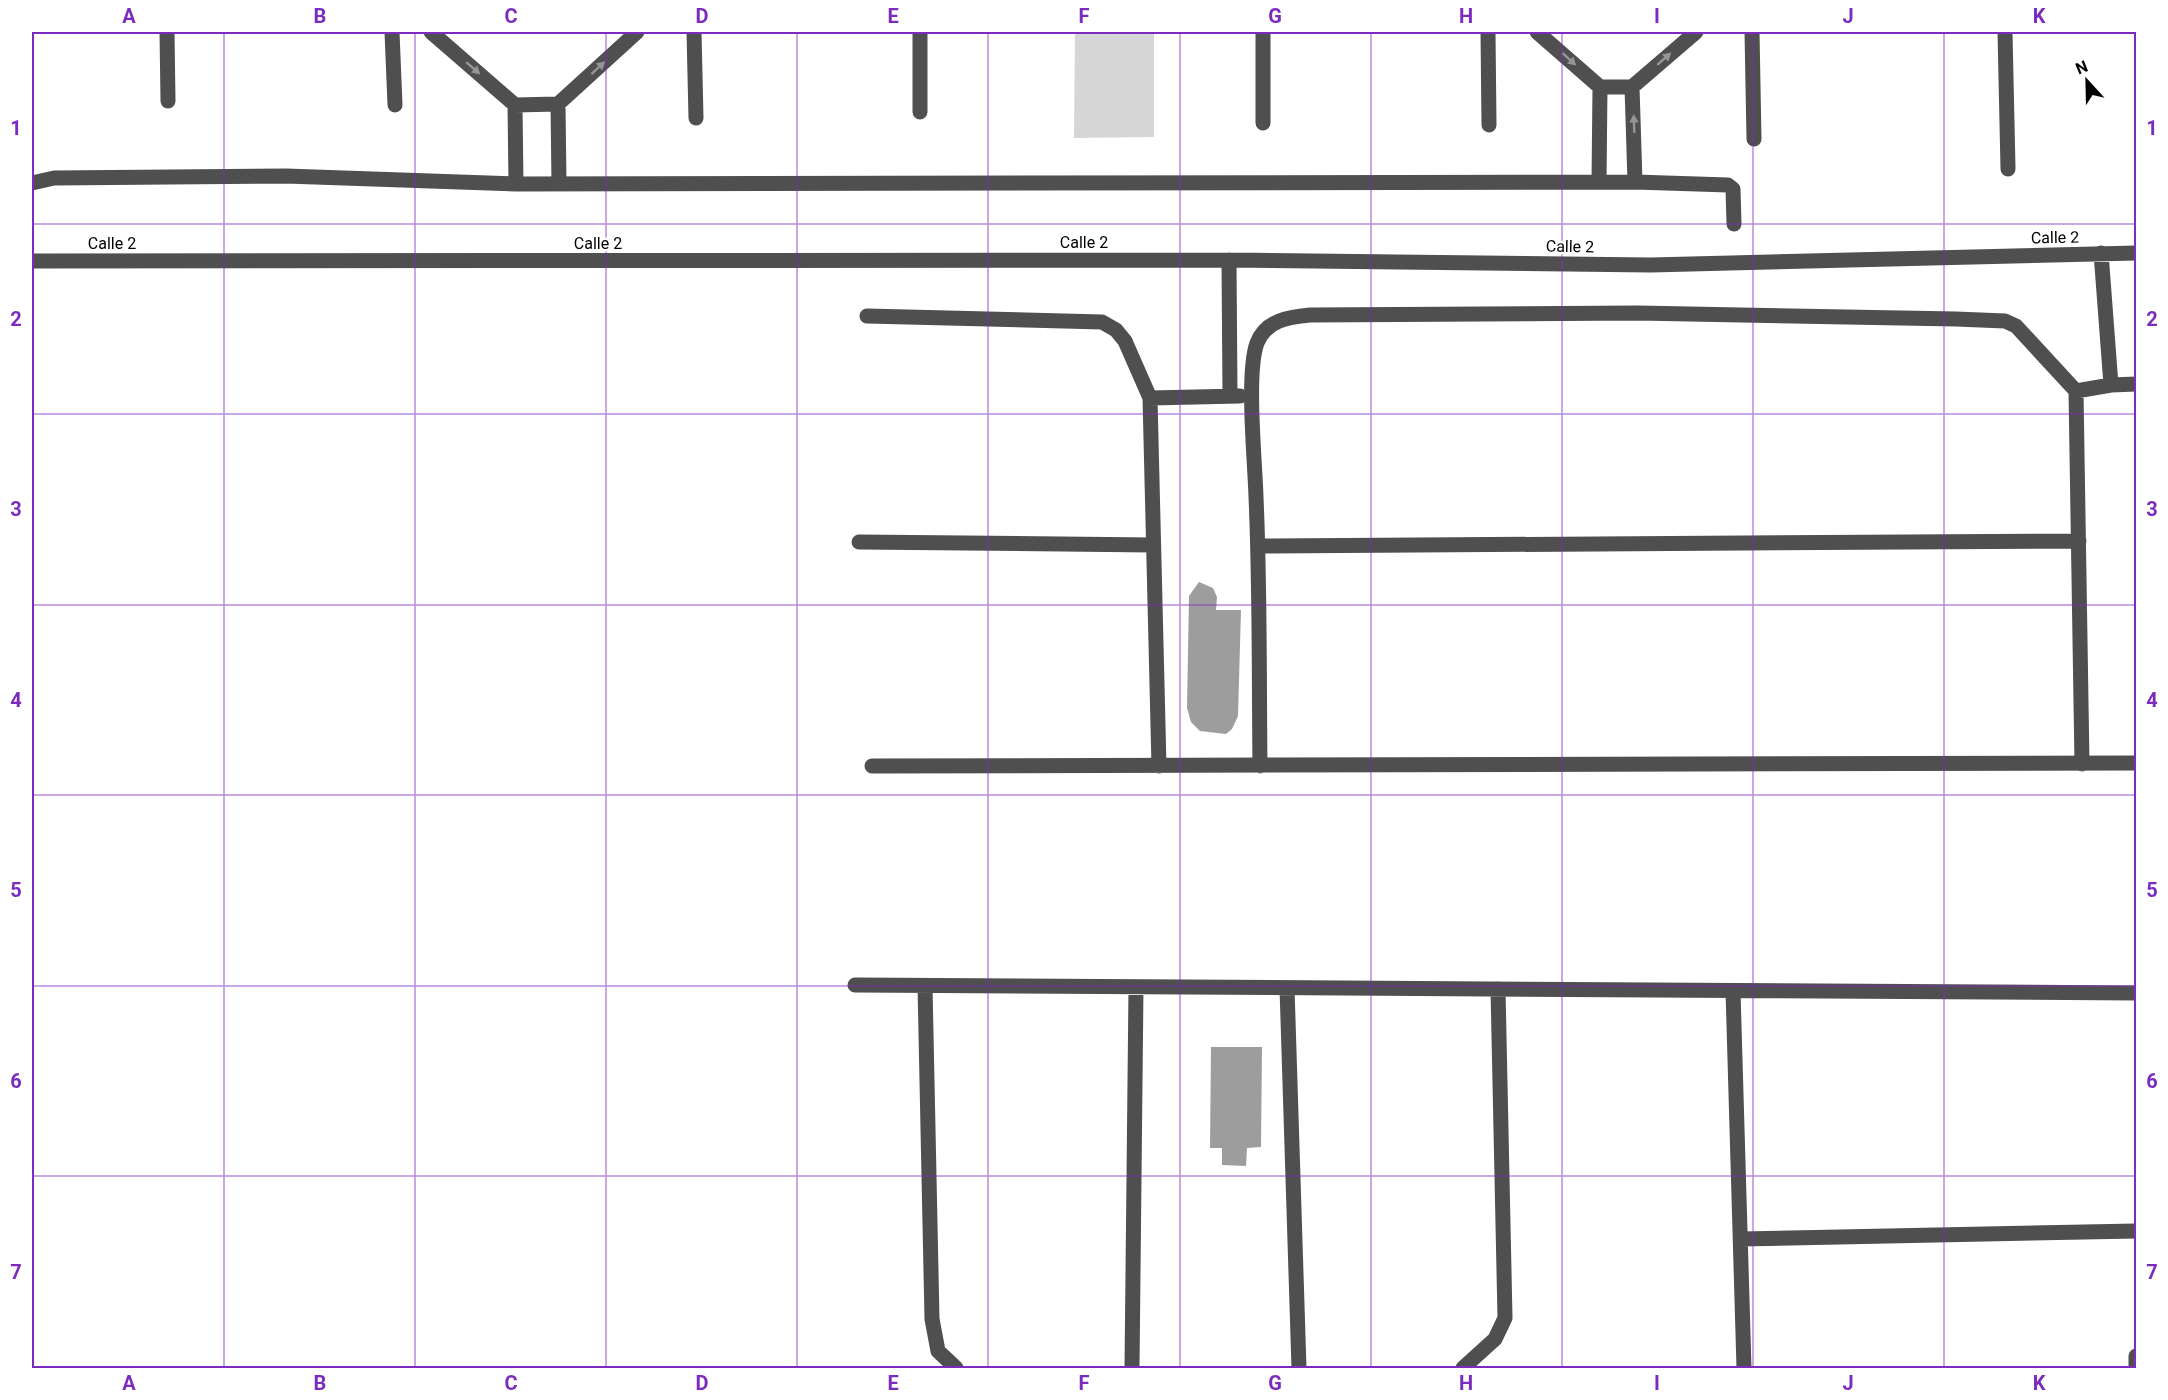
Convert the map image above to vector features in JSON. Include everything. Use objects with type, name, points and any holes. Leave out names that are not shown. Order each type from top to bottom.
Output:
[{"type":"street","points":[[167,32],[168,101]]},
{"type":"street","points":[[392,32],[395,105]]},
{"type":"street","points":[[431,32],[515,105],[558,104],[638,32]]},
{"type":"street","points":[[694,32],[696,118]]},
{"type":"street","points":[[920,32],[920,112]]},
{"type":"street","points":[[1263,32],[1263,123]]},
{"type":"street","points":[[1488,32],[1489,125]]},
{"type":"street","points":[[1537,32],[1600,87],[1632,87],[1696,32]]},
{"type":"street","points":[[1752,32],[1754,139]]},
{"type":"street","points":[[2005,32],[2008,169]]},
{"type":"street","points":[[1599,182],[1600,87]]},
{"type":"street","points":[[1632,87],[1635,182]]},
{"type":"street","points":[[558,104],[559,184]]},
{"type":"street","points":[[515,105],[516,184]]},
{"type":"street","points":[[32,183],[54,178],[286,177],[516,184],[1635,182],[1728,186],[1733,189],[1734,224]]},
{"type":"street","name":"Calle 2","points":[[32,261],[1229,260],[1651,265],[2136,253]]},
{"type":"street","points":[[2102,254],[2110,385]]},
{"type":"street","points":[[1229,260],[1230,395]]},
{"type":"street","points":[[1260,765],[1258,546],[1253,397],[1256,344],[1266,328],[1292,317],[1322,315],[1638,313],[2005,321],[2016,326],[2076,391],[2082,764]]},
{"type":"street","points":[[867,316],[1102,322],[1116,330],[1125,341],[1150,398],[1159,766]]},
{"type":"street","points":[[2076,391],[2110,385],[2136,384]]},
{"type":"street","points":[[1150,398],[1230,395],[1253,397]]},
{"type":"street","points":[[1258,546],[2079,541]]},
{"type":"street","points":[[859,542],[1153,545]]},
{"type":"street","points":[[872,766],[2136,763]]},
{"type":"street","points":[[855,985],[2136,993]]},
{"type":"street","points":[[925,986],[932,1319],[938,1351],[956,1368]]},
{"type":"street","points":[[1132,1368],[1136,987]]},
{"type":"street","points":[[1287,988],[1299,1368]]},
{"type":"street","points":[[1463,1368],[1495,1339],[1505,1318],[1498,989]]},
{"type":"street","points":[[1733,991],[1744,1368]]},
{"type":"street","points":[[1741,1239],[2136,1231]]},
{"type":"street","points":[[2136,1356],[2136,1368]]},
{"type":"shaded area","points":[[1075,32],[1154,32],[1154,137],[1074,138]]},
{"type":"shaded area","points":[[1199,582],[1213,588],[1217,597],[1216,610],[1241,610],[1238,716],[1232,729],[1226,734],[1200,731],[1191,722],[1187,708],[1189,596]]},
{"type":"shaded area","points":[[1211,1047],[1262,1047],[1261,1147],[1247,1148],[1246,1166],[1222,1165],[1222,1148],[1210,1148]]}]
